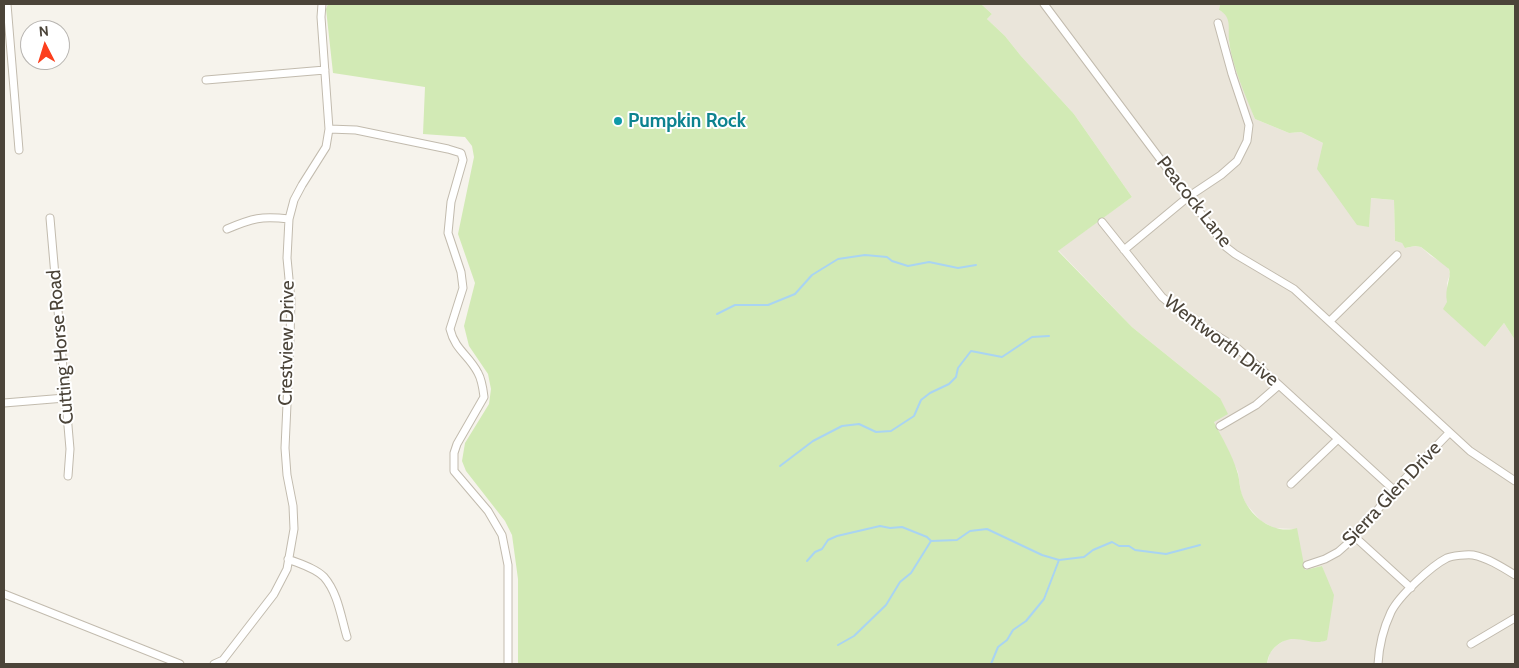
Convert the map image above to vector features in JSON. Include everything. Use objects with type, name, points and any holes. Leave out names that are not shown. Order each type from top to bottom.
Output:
[{"type":"street","points":[[7,4],[19,150]]},
{"type":"street","name":"Crestview Drive","points":[[214,664],[223,660],[274,594],[287,569],[294,529],[293,506],[287,475],[285,448],[291,300],[287,258],[289,219],[294,200],[326,147],[329,130],[321,17],[322,4]]},
{"type":"street","name":"Peacock Lane","points":[[1044,4],[1230,251],[1289,285],[1476,457],[1515,481]]},
{"type":"street","points":[[1124,250],[1188,197],[1221,176],[1237,161],[1247,141],[1250,125],[1232,74],[1218,23]]},
{"type":"street","points":[[206,80],[324,70]]},
{"type":"street","points":[[329,130],[356,130],[461,153],[463,160],[451,202],[448,233],[461,272],[462,288],[450,328],[458,348],[469,359],[478,373],[484,397],[456,444],[454,471],[488,511],[502,535],[508,565],[508,664]]},
{"type":"street","points":[[227,229],[249,219],[270,217],[289,219]]},
{"type":"street","name":"Cutting Horse Road","points":[[50,218],[70,449],[68,476]]},
{"type":"street","name":"Wentworth Drive","points":[[1102,222],[1162,297],[1186,316],[1237,348],[1394,490]]},
{"type":"street","points":[[1330,321],[1397,255]]},
{"type":"street","points":[[1220,426],[1256,405],[1280,385]]},
{"type":"street","points":[[4,403],[65,398]]},
{"type":"street","name":"Sierra Glen Drive","points":[[1307,565],[1338,552],[1355,536],[1394,490],[1449,433]]},
{"type":"street","points":[[1291,484],[1337,440]]},
{"type":"street","points":[[1355,536],[1411,588]]},
{"type":"street","points":[[1378,664],[1381,640],[1392,610],[1430,570],[1448,557],[1473,555],[1496,563],[1515,575]]},
{"type":"street","points":[[288,560],[308,567],[323,576],[334,592],[346,637]]},
{"type":"street","points":[[4,594],[180,664]]},
{"type":"street","points":[[1471,644],[1515,618]]},
{"type":"shaded area","points":[[981,4],[1220,4],[1219,10],[1229,18],[1229,43],[1236,69],[1255,119],[1289,133],[1301,132],[1323,143],[1369,227],[1370,198],[1394,200],[1395,241],[1402,243],[1406,248],[1421,247],[1431,256],[1448,266],[1450,274],[1447,283],[1447,302],[1485,347],[1504,323],[1515,340],[1515,664],[1267,664],[1270,653],[1285,640],[1300,638],[1322,642],[1326,578],[1322,566],[1305,570],[1294,529],[1274,528],[1261,521],[1246,504],[1241,493],[1238,472],[1214,422],[1220,398],[1132,327],[1058,250],[1132,197],[1074,114],[1005,36],[987,19],[992,14]]},
{"type":"green space","points":[[328,4],[981,4],[992,14],[987,19],[1005,36],[1074,114],[1132,197],[1058,251],[1132,327],[1220,398],[1228,414],[1214,422],[1230,452],[1247,505],[1258,518],[1272,527],[1289,530],[1297,528],[1305,570],[1322,566],[1334,595],[1327,640],[1315,642],[1289,639],[1275,647],[1267,664],[518,664],[518,579],[512,535],[505,521],[466,471],[462,461],[465,443],[489,404],[491,389],[488,374],[469,346],[464,326],[475,283],[458,234],[474,157],[472,146],[465,137],[423,134],[425,87],[333,73],[326,9]]},
{"type":"green space","points":[[1220,4],[1515,4],[1515,340],[1504,323],[1485,347],[1443,309],[1447,302],[1446,292],[1450,276],[1449,269],[1421,247],[1405,248],[1402,243],[1395,241],[1394,200],[1371,198],[1369,227],[1357,225],[1317,169],[1323,143],[1301,132],[1289,133],[1255,119],[1236,69],[1230,49],[1228,19],[1219,10]]},
{"type":"waterway","points":[[717,314],[735,305],[768,305],[795,294],[812,275],[838,259],[865,255],[887,257],[892,261],[908,266],[929,262],[958,268],[976,265]]},
{"type":"waterway","points":[[780,466],[813,441],[842,426],[859,424],[876,432],[891,431],[914,416],[921,400],[930,393],[949,384],[956,377],[958,368],[971,351],[1002,357],[1032,337],[1049,336]]},
{"type":"waterway","points":[[807,561],[815,552],[822,549],[828,540],[837,536],[880,526],[890,528],[902,527],[927,537],[931,541],[957,540],[970,531],[987,529],[1042,555],[1059,560]]},
{"type":"waterway","points":[[838,645],[854,636],[886,605],[900,582],[911,573],[931,541]]},
{"type":"waterway","points":[[991,664],[998,647],[1007,640],[1013,630],[1026,621],[1044,599],[1059,560],[1084,557],[1093,550],[1112,542],[1119,546],[1129,546],[1135,550],[1166,554],[1200,545]]},
{"type":"place","name":"Pumpkin Rock","points":[[618,121]]}]
